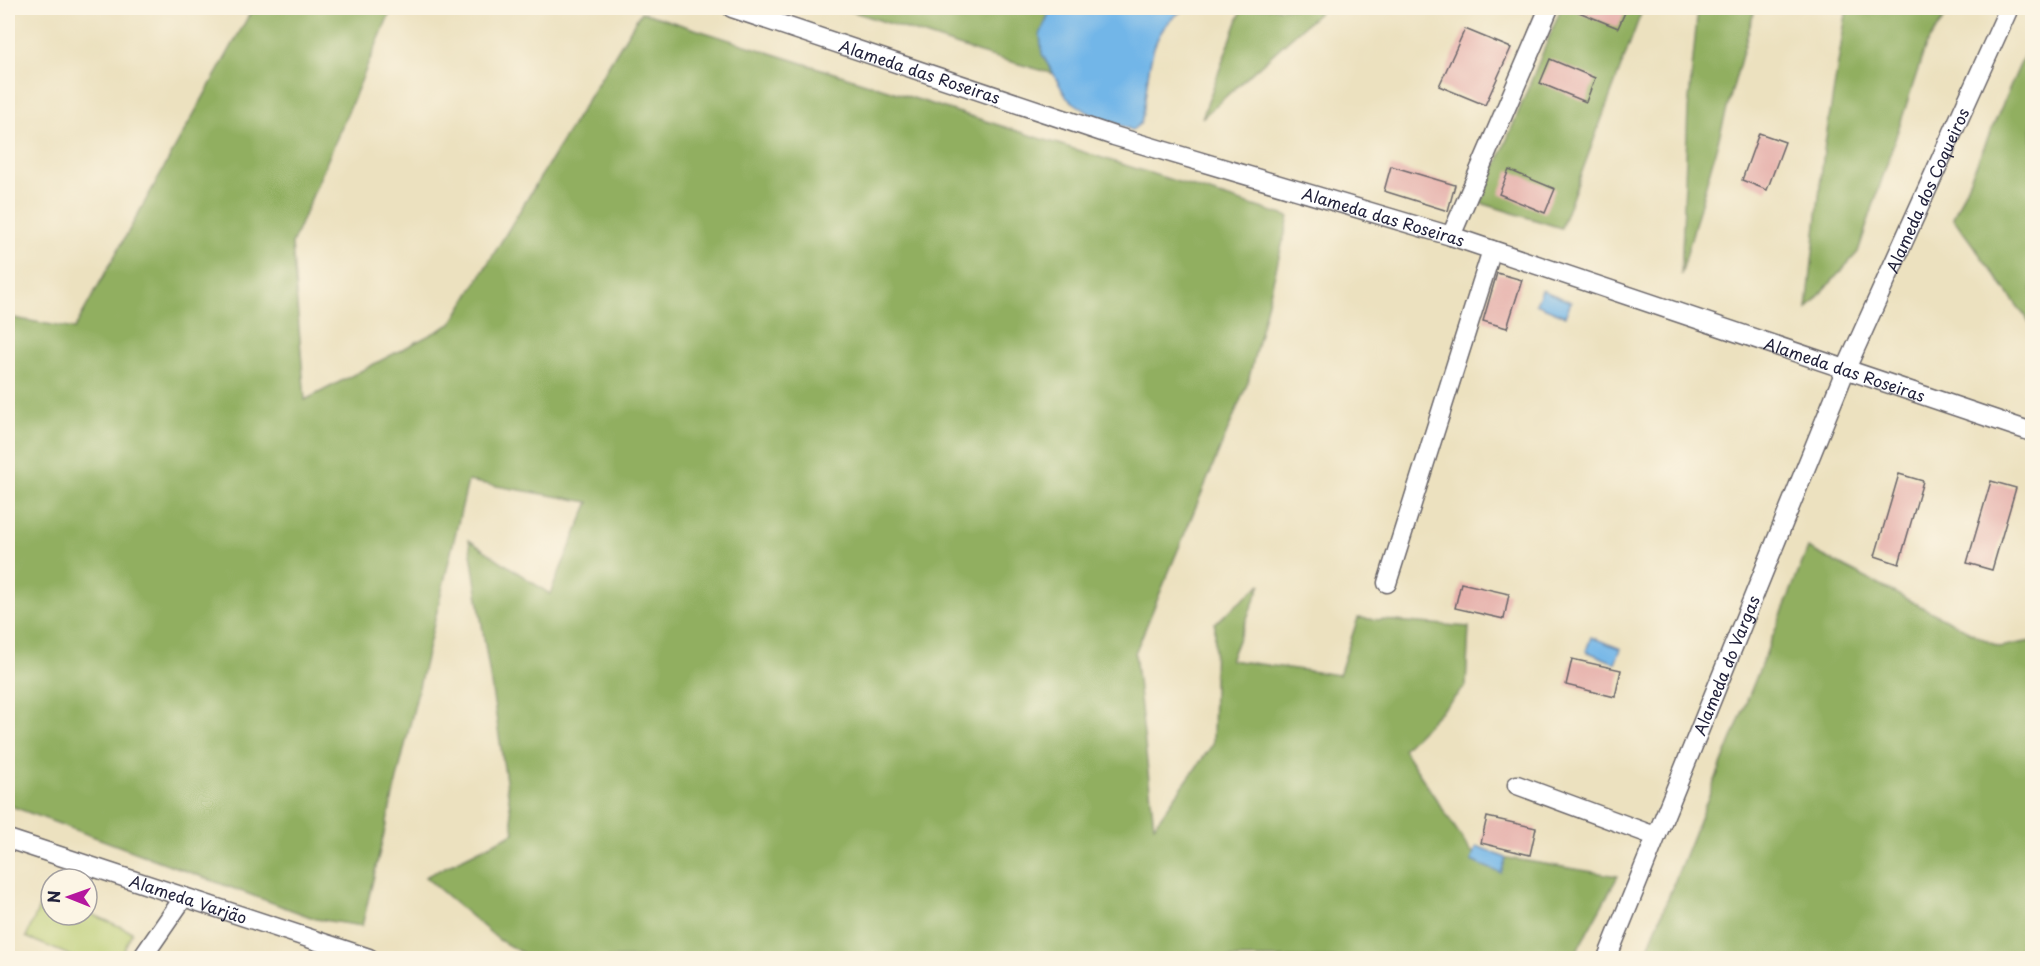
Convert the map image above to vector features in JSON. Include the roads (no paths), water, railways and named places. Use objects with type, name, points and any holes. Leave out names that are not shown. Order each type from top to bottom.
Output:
[{"type":"street","name":"Alameda das Roseiras","points":[[732,8],[1114,135],[1451,236],[1845,371],[2032,432]]},
{"type":"street","points":[[1451,236],[1549,8]]},
{"type":"street","name":"Alameda dos Coqueiros","points":[[1845,371],[2009,8]]},
{"type":"street","points":[[1388,583],[1492,250]]},
{"type":"street","name":"Alameda do Vargas","points":[[1607,958],[1845,371]]},
{"type":"street","points":[[1517,785],[1655,836]]},
{"type":"street","name":"Alameda Varjão","points":[[8,839],[369,958]]},
{"type":"street","points":[[142,958],[184,897]]},
{"type":"water","points":[[1051,8],[1187,8],[1162,30],[1155,44],[1141,123],[1132,130],[1089,113],[1067,98],[1042,54],[1040,35]]},
{"type":"water","points":[[1542,290],[1571,302],[1565,316],[1536,304]]},
{"type":"water","points":[[1591,637],[1621,649],[1615,663],[1586,651]]},
{"type":"water","points":[[1477,846],[1506,858],[1501,873],[1471,861]]}]
